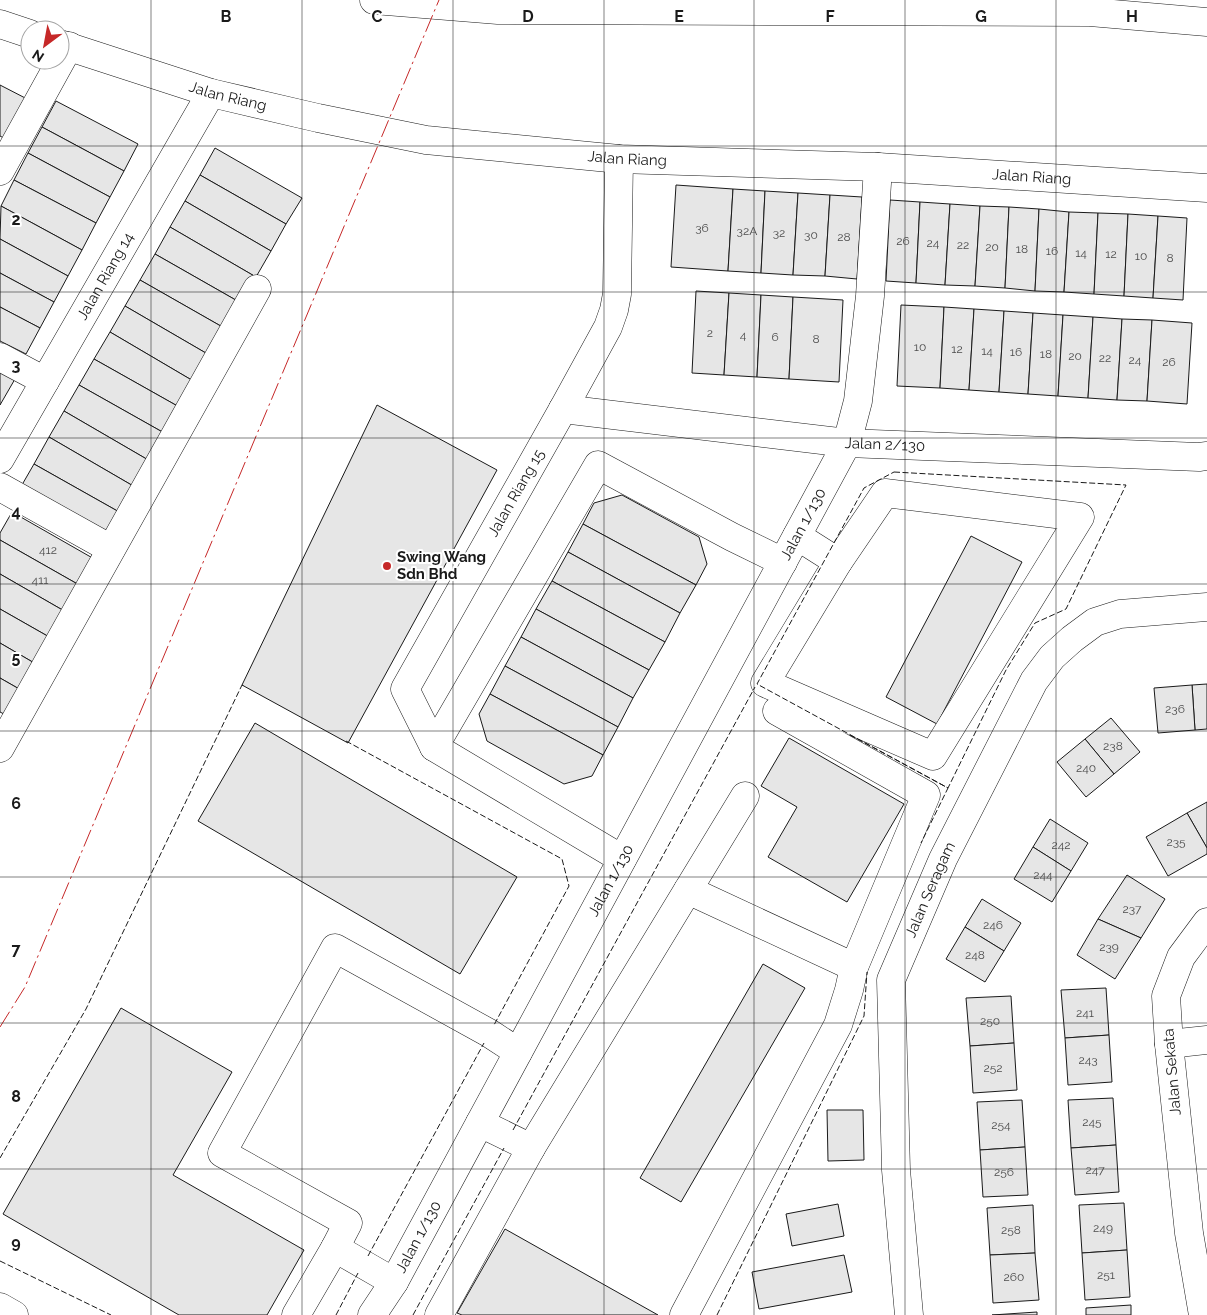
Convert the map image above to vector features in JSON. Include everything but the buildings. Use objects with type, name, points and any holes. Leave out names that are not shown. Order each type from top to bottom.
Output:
[{"type":"street","points":[[374,0],[498,10],[1090,12],[1207,22]]},
{"type":"street","points":[[0,24],[20,31]]},
{"type":"street","name":"Jalan Riang","points":[[70,47],[211,93],[318,118],[426,140],[619,159],[878,167],[1207,188]]},
{"type":"street","points":[[0,171],[51,70]]},
{"type":"street","name":"Jalan Riang 14","points":[[0,459],[211,93]]},
{"type":"street","name":"Jalan Riang 15","points":[[434,747],[405,689],[608,327],[617,294],[619,159]]},
{"type":"street","name":"Jalan 1/130","points":[[372,1315],[394,1282],[846,443],[860,391],[870,296],[878,167]]},
{"type":"street","points":[[0,748],[257,288]]},
{"type":"street","points":[[0,357],[45,381]]},
{"type":"street","name":"Jalan 2/130","points":[[563,409],[846,443],[1199,458],[1207,456]]},
{"type":"street","points":[[622,859],[434,747],[598,465],[732,537],[783,562]]},
{"type":"street","points":[[0,486],[111,549]]},
{"type":"street","points":[[884,492],[1080,518],[933,756],[765,683],[838,562],[884,492]]},
{"type":"street","points":[[797,536],[838,562]]},
{"type":"street","name":"Jalan Seragam","points":[[909,1315],[896,1170],[891,980],[944,859],[1034,681],[1052,657],[1095,622],[1120,614],[1207,607]]},
{"type":"street","points":[[684,1315],[838,1025],[854,967],[926,795],[777,712]]},
{"type":"street","points":[[439,1315],[531,1148],[745,796]]},
{"type":"street","points":[[688,890],[854,967]]},
{"type":"street","name":"Jalan Sekata","points":[[1203,1315],[1198,1233],[1169,1044],[1166,996],[1181,957],[1207,922]]},
{"type":"street","points":[[296,1315],[348,1223],[222,1153],[335,948],[489,1033],[518,1052]]},
{"type":"street","points":[[1169,1044],[1207,1040]]},
{"type":"street","points":[[480,1123],[531,1148]]},
{"type":"street","points":[[335,1248],[394,1282]]},
{"type":"street","points":[[0,1307],[14,1315]]},
{"type":"fence","points":[[894,472],[1126,485],[1066,609],[1035,623],[1006,670],[948,788],[757,684],[864,488],[894,472]]},
{"type":"fence","points":[[0,1158],[86,1009],[242,685],[245,686]]},
{"type":"fence","points":[[513,1130],[755,687]]},
{"type":"fence","points":[[850,735],[948,788],[921,843]]},
{"type":"fence","points":[[346,741],[562,859],[569,886],[494,1025]]},
{"type":"fence","points":[[717,1315],[864,1016],[867,972]]},
{"type":"fence","points":[[368,1256],[484,1043]]},
{"type":"fence","points":[[413,1315],[504,1148]]},
{"type":"fence","points":[[0,1261],[111,1315]]},
{"type":"fence","points":[[336,1315],[358,1273]]},
{"type":"power","points":[[0,1027],[25,987],[439,0]]},
{"type":"place","name":"Swing Wang Sdn Bhd","points":[[387,566]]}]
